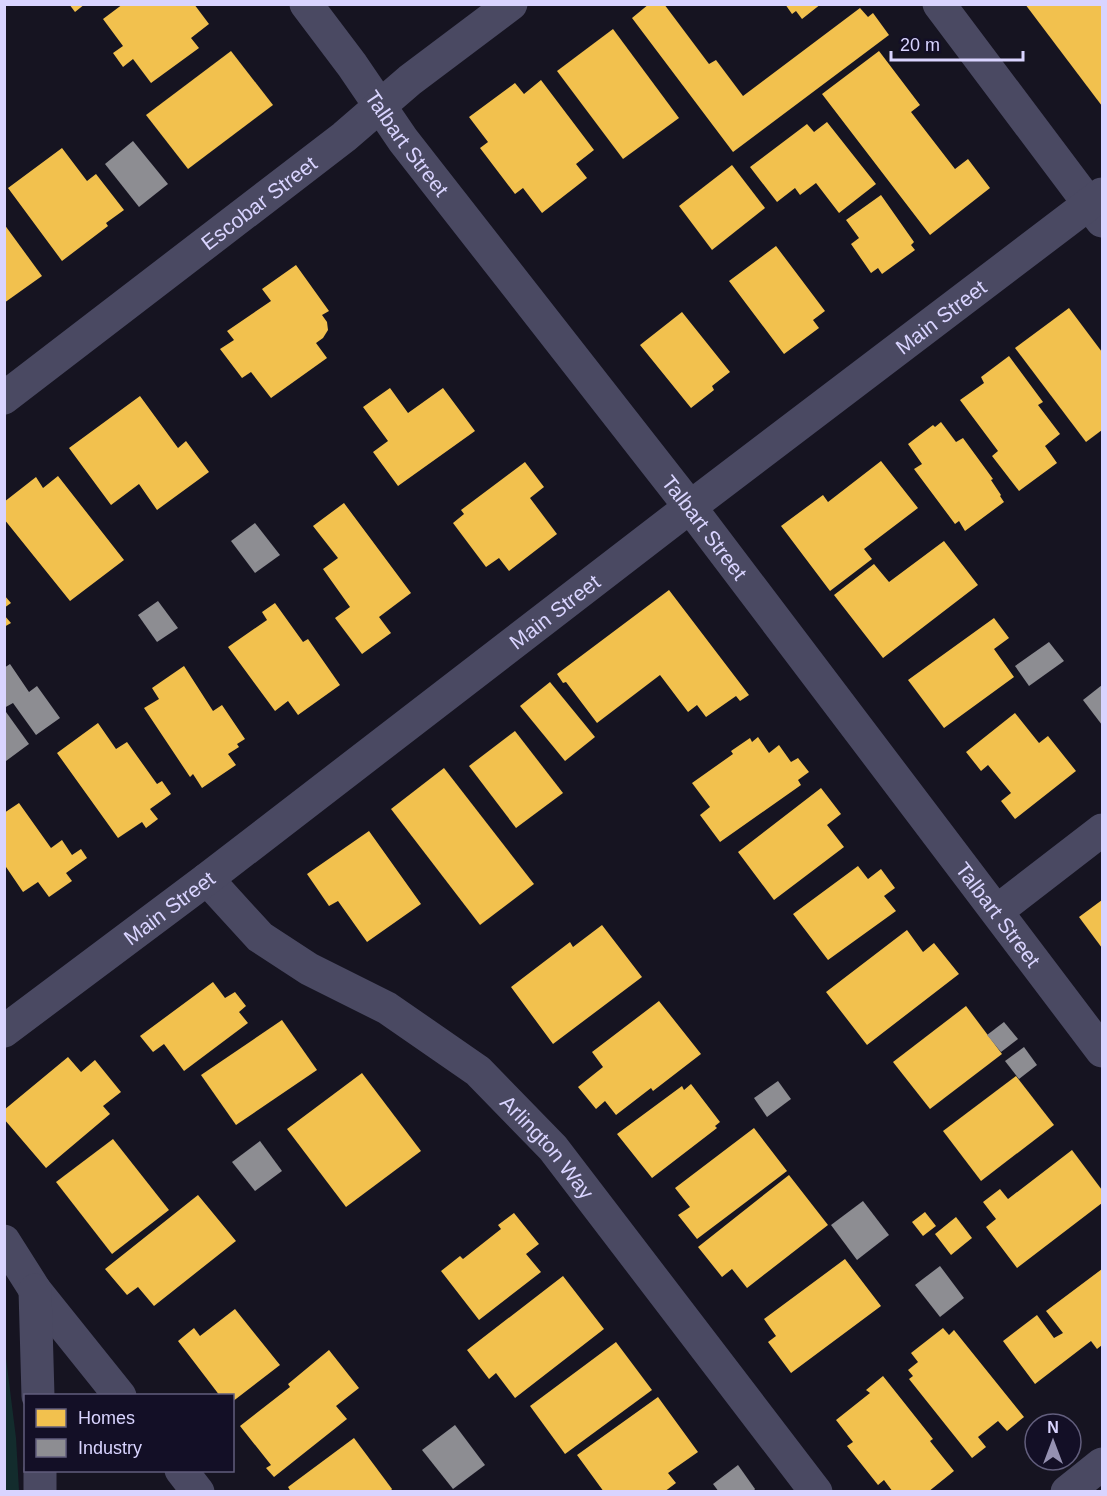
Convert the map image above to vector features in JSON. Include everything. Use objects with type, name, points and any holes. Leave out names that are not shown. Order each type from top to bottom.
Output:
[{"type":"street","name":"Talbart Street","points":[[306,4],[352,65],[403,140],[690,507],[1102,1051]]},
{"type":"street","name":"Escobar Street","points":[[4,398],[344,137],[410,80],[511,4]]},
{"type":"street","points":[[939,4],[1098,206]]},
{"type":"street","name":"Main Street","points":[[4,1030],[207,879],[690,507],[1098,206]]},
{"type":"street","points":[[997,911],[1102,830]]},
{"type":"street","name":"Arlington Way","points":[[207,879],[260,937],[309,969],[387,1008],[478,1071],[553,1148],[816,1491]]},
{"type":"street","points":[[4,1241],[35,1290],[119,1394]]},
{"type":"street","points":[[35,1290],[38,1394]]},
{"type":"street","points":[[1067,1491],[1102,1464]]},
{"type":"street","points":[[40,1472],[40,1491]]},
{"type":"street","points":[[183,1472],[198,1491]]},
{"type":"green space","points":[[4,1342],[16,1438],[19,1491],[5,1491]]},
{"type":"building: Homes","points":[[69,4],[85,4],[75,12]]},
{"type":"building: Homes","points":[[123,4],[194,4],[209,24],[191,38],[199,48],[151,83],[133,59],[123,67],[113,53],[123,46],[103,19]]},
{"type":"building: Homes","points":[[649,4],[664,4],[709,64],[716,60],[743,96],[860,8],[868,17],[873,13],[889,35],[733,152],[632,18]]},
{"type":"building: Homes","points":[[785,4],[821,4],[802,19],[796,11],[792,14]]},
{"type":"building: Homes","points":[[1025,4],[1102,4],[1102,106]]},
{"type":"building: Homes","points":[[613,29],[679,118],[623,159],[557,71]]},
{"type":"building: Homes","points":[[231,51],[273,105],[188,169],[146,115]]},
{"type":"building: Homes","points":[[879,51],[920,105],[911,112],[955,169],[968,159],[990,188],[930,235],[822,94]]},
{"type":"building: Homes","points":[[541,80],[594,150],[576,164],[587,178],[542,213],[523,188],[515,194],[480,148],[488,142],[469,117],[515,83],[524,94]]},
{"type":"building: Homes","points":[[827,122],[876,184],[839,213],[816,183],[800,195],[795,188],[777,202],[750,167],[807,124],[814,132]]},
{"type":"building: Homes","points":[[62,148],[87,181],[96,174],[124,210],[106,223],[108,226],[62,261],[8,188]]},
{"type":"building: Homes","points":[[732,165],[765,208],[712,250],[679,206]]},
{"type":"building: Homes","points":[[881,195],[914,242],[911,245],[915,250],[882,274],[878,268],[871,273],[851,244],[859,238],[846,220]]},
{"type":"building: Homes","points":[[4,224],[42,276],[4,303]]},
{"type":"building: Homes","points":[[776,246],[825,311],[813,320],[819,328],[784,354],[729,281]]},
{"type":"building: Homes","points":[[296,265],[329,311],[322,315],[327,322],[328,330],[316,343],[327,358],[271,398],[251,372],[242,378],[220,349],[234,340],[227,331],[271,301],[262,289]]},
{"type":"building: Homes","points":[[1069,308],[1102,352],[1102,430],[1086,442],[1015,348]]},
{"type":"building: Homes","points":[[682,312],[730,372],[712,386],[714,390],[691,408],[640,345]]},
{"type":"building: Homes","points":[[1009,356],[1043,402],[1038,405],[1060,434],[1045,446],[1057,463],[1019,491],[992,456],[998,451],[960,400],[984,383],[981,377]]},
{"type":"building: Homes","points":[[390,388],[408,413],[443,388],[475,431],[398,486],[373,452],[388,441],[363,407]]},
{"type":"building: Homes","points":[[140,396],[178,448],[186,441],[209,472],[157,510],[139,484],[111,505],[69,448]]},
{"type":"building: Homes","points":[[941,422],[956,442],[963,438],[993,479],[991,480],[1004,502],[965,531],[959,521],[955,524],[914,469],[922,464],[908,444],[933,425],[935,427]]},
{"type":"building: Homes","points":[[881,461],[918,508],[864,549],[872,559],[830,591],[781,526],[823,495],[828,502]]},
{"type":"building: Homes","points":[[525,462],[544,487],[530,498],[557,534],[509,571],[499,558],[486,567],[453,523],[464,514],[461,510]]},
{"type":"building: Homes","points":[[58,476],[124,560],[70,601],[4,519],[4,502],[36,477],[43,488]]},
{"type":"building: Homes","points":[[344,503],[411,593],[379,617],[391,633],[362,654],[335,618],[350,607],[323,569],[338,558],[313,526]]},
{"type":"building: Homes","points":[[944,541],[978,585],[883,658],[834,595],[874,564],[889,582]]},
{"type":"building: Homes","points":[[669,590],[749,695],[740,701],[736,696],[706,717],[697,705],[688,712],[660,675],[597,723],[566,682],[563,683],[557,674]]},
{"type":"building: Homes","points":[[4,595],[11,603],[4,608]]},
{"type":"building: Homes","points":[[275,603],[303,642],[308,639],[340,685],[298,715],[288,701],[275,711],[228,647],[267,620],[262,612]]},
{"type":"building: Homes","points":[[4,615],[11,623],[4,627]]},
{"type":"building: Homes","points":[[994,618],[1009,638],[994,649],[1014,677],[944,728],[908,680]]},
{"type":"building: Homes","points":[[184,666],[213,711],[222,705],[245,739],[237,744],[239,747],[228,754],[236,765],[202,788],[193,774],[190,777],[144,708],[159,699],[152,688]]},
{"type":"building: Homes","points":[[550,682],[595,737],[565,761],[520,706]]},
{"type":"building: Homes","points":[[1015,713],[1039,743],[1048,736],[1076,771],[1015,819],[1001,801],[1011,793],[988,765],[981,771],[966,752]]},
{"type":"building: Homes","points":[[98,723],[116,749],[127,742],[157,784],[162,781],[171,794],[150,809],[158,819],[146,828],[142,822],[118,838],[57,753]]},
{"type":"building: Homes","points":[[515,731],[563,793],[516,828],[469,766]]},
{"type":"building: Homes","points":[[758,737],[769,753],[779,745],[791,762],[798,758],[809,772],[798,780],[801,785],[720,842],[700,815],[710,807],[692,783],[733,754],[731,751],[750,738],[752,742]]},
{"type":"building: Homes","points":[[444,768],[534,884],[480,925],[391,809]]},
{"type":"building: Homes","points":[[821,788],[841,814],[827,825],[844,847],[774,900],[738,852]]},
{"type":"building: Homes","points":[[19,803],[51,848],[62,840],[72,855],[81,849],[87,858],[66,873],[72,881],[49,897],[38,882],[23,892],[4,864],[4,813]]},
{"type":"building: Homes","points":[[369,831],[421,904],[367,942],[338,901],[329,906],[307,874]]},
{"type":"building: Homes","points":[[858,866],[868,879],[881,869],[895,888],[884,896],[896,911],[828,960],[793,914]]},
{"type":"building: Homes","points":[[1102,900],[1102,948],[1079,917]]},
{"type":"building: Homes","points":[[602,925],[642,977],[553,1044],[511,987],[570,942],[573,947]]},
{"type":"building: Homes","points":[[907,930],[923,952],[934,943],[959,974],[867,1045],[826,992]]},
{"type":"building: Homes","points":[[213,982],[225,998],[235,992],[246,1006],[239,1012],[248,1023],[184,1071],[164,1044],[153,1052],[140,1036]]},
{"type":"building: Homes","points":[[659,1001],[701,1054],[653,1091],[651,1088],[616,1115],[605,1101],[596,1109],[578,1087],[603,1067],[592,1052]]},
{"type":"building: Homes","points":[[966,1006],[1002,1054],[930,1109],[893,1062]]},
{"type":"building: Homes","points":[[282,1020],[317,1070],[236,1125],[201,1075]]},
{"type":"building: Homes","points":[[68,1057],[81,1072],[95,1060],[121,1092],[103,1106],[110,1114],[46,1168],[4,1119],[4,1110]]},
{"type":"building: Homes","points":[[362,1073],[421,1151],[346,1207],[287,1129]]},
{"type":"building: Homes","points":[[1016,1076],[1054,1125],[981,1181],[943,1131]]},
{"type":"building: Homes","points":[[691,1084],[720,1122],[715,1126],[717,1128],[652,1178],[617,1134],[682,1086],[684,1090]]},
{"type":"building: Homes","points":[[754,1128],[787,1171],[697,1239],[678,1215],[690,1207],[675,1188]]},
{"type":"building: Homes","points":[[113,1139],[169,1210],[112,1254],[56,1182]]},
{"type":"building: Homes","points":[[1072,1150],[1102,1190],[1102,1203],[1017,1268],[986,1227],[996,1219],[983,1202],[1000,1189],[1008,1199]]},
{"type":"building: Homes","points":[[789,1175],[828,1225],[747,1288],[732,1269],[722,1277],[698,1247]]},
{"type":"building: Homes","points":[[198,1195],[236,1241],[154,1306],[138,1287],[127,1295],[105,1269]]},
{"type":"building: Homes","points":[[925,1212],[936,1226],[923,1236],[912,1222]]},
{"type":"building: Homes","points":[[514,1213],[539,1244],[526,1254],[541,1272],[479,1320],[441,1271],[460,1256],[463,1259],[501,1229],[498,1225]]},
{"type":"building: Homes","points":[[956,1217],[972,1238],[951,1255],[935,1234]]},
{"type":"building: Homes","points":[[845,1259],[881,1306],[791,1373],[768,1342],[776,1336],[764,1319]]},
{"type":"building: Homes","points":[[1102,1269],[1102,1345],[1097,1349],[1091,1341],[1035,1384],[1003,1341],[1037,1315],[1054,1338],[1063,1333],[1046,1311]]},
{"type":"building: Homes","points":[[563,1276],[604,1329],[515,1398],[496,1373],[489,1379],[467,1350]]},
{"type":"building: Homes","points":[[235,1309],[280,1365],[234,1400],[234,1394],[218,1394],[178,1341],[194,1328],[200,1336]]},
{"type":"building: Homes","points":[[943,1328],[949,1335],[954,1330],[1023,1418],[1007,1431],[998,1421],[978,1437],[986,1447],[972,1458],[909,1379],[913,1376],[908,1370],[918,1362],[911,1353]]},
{"type":"building: Homes","points":[[616,1342],[652,1390],[565,1454],[530,1406]]},
{"type":"building: Homes","points":[[329,1350],[359,1388],[336,1406],[347,1419],[274,1477],[266,1468],[271,1465],[240,1426],[290,1387],[288,1384]]},
{"type":"building: Homes","points":[[883,1376],[933,1439],[930,1441],[954,1471],[928,1492],[893,1492],[884,1480],[878,1485],[847,1446],[853,1442],[836,1420],[870,1393],[866,1390]]},
{"type":"building: Homes","points":[[658,1397],[698,1452],[668,1473],[676,1483],[664,1492],[604,1492],[577,1455]]},
{"type":"building: Homes","points":[[354,1438],[392,1489],[390,1492],[291,1492],[288,1487]]},
{"type":"building: Industry","points":[[133,141],[168,184],[139,207],[105,164]]},
{"type":"building: Industry","points":[[255,523],[280,555],[255,573],[231,541]]},
{"type":"building: Industry","points":[[158,601],[178,628],[157,642],[138,615]]},
{"type":"building: Industry","points":[[1049,642],[1064,661],[1029,686],[1015,666]]},
{"type":"building: Industry","points":[[10,664],[29,692],[37,686],[60,718],[36,735],[13,703],[4,708],[4,668]]},
{"type":"building: Industry","points":[[1102,685],[1102,725],[1083,700]]},
{"type":"building: Industry","points":[[6,712],[29,744],[6,761],[4,714]]},
{"type":"building: Industry","points":[[1004,1022],[1018,1039],[1001,1052],[987,1035]]},
{"type":"building: Industry","points":[[1024,1047],[1037,1065],[1019,1079],[1005,1061]]},
{"type":"building: Industry","points":[[778,1081],[791,1099],[767,1117],[754,1098]]},
{"type":"building: Industry","points":[[260,1141],[282,1171],[255,1191],[232,1162]]},
{"type":"building: Industry","points":[[863,1201],[889,1235],[857,1260],[831,1225]]},
{"type":"building: Industry","points":[[940,1266],[964,1298],[940,1317],[915,1285]]},
{"type":"building: Industry","points":[[455,1425],[485,1465],[453,1489],[422,1450]]},
{"type":"building: Industry","points":[[738,1465],[755,1489],[753,1492],[719,1492],[713,1484]]}]
